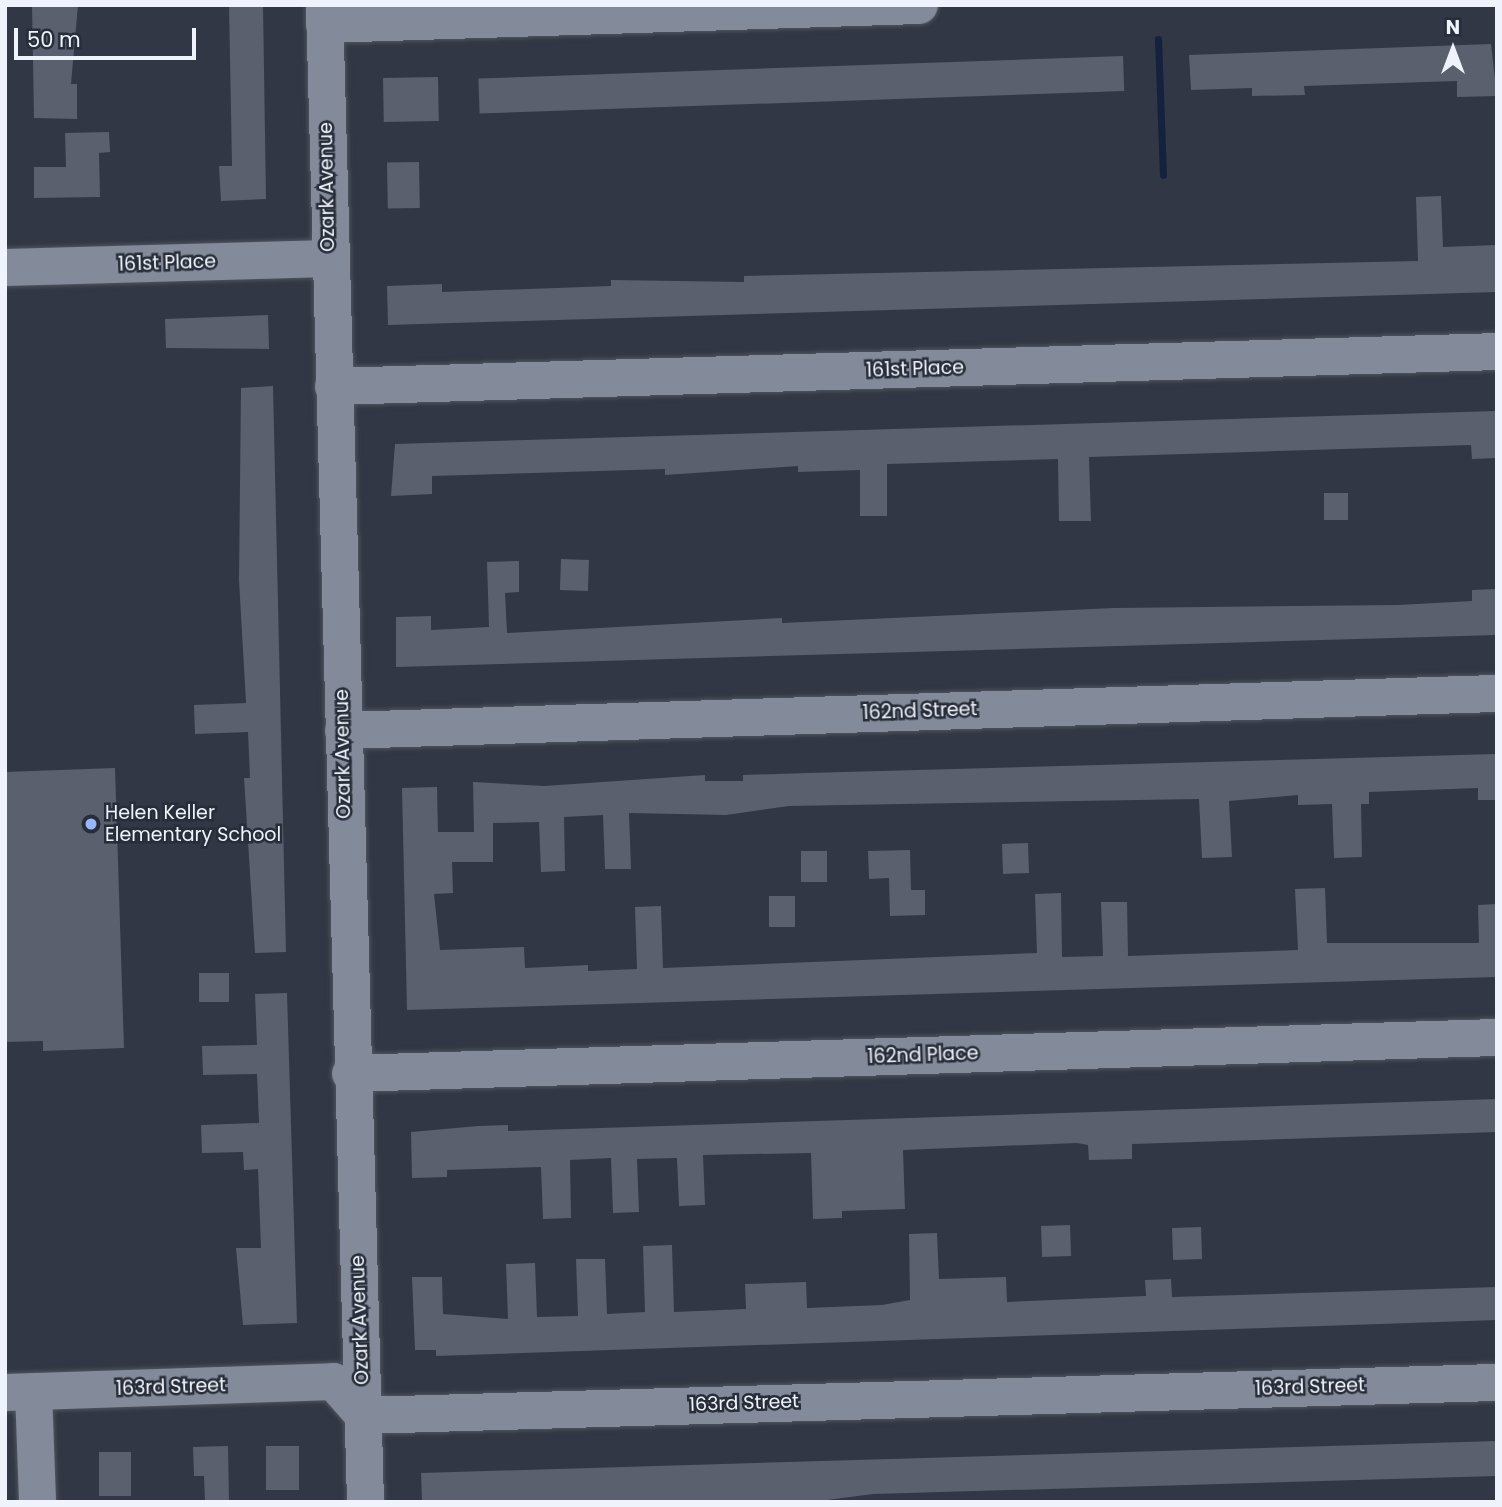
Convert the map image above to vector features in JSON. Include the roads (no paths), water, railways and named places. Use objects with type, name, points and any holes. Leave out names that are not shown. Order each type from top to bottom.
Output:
[{"type":"street","points":[[324,15],[919,5]]},
{"type":"street","name":"Ozark Avenue","points":[[324,15],[350,1073],[365,1502]]},
{"type":"street","name":"161st Place","points":[[5,267],[328,258]]},
{"type":"street","name":"161st Place","points":[[334,386],[1497,351]]},
{"type":"street","name":"162nd Street","points":[[343,730],[1497,692]]},
{"type":"street","name":"162nd Place","points":[[350,1073],[1497,1037]]},
{"type":"street","name":"163rd Street","points":[[19,1392],[333,1381],[363,1415],[1497,1382]]},
{"type":"street","points":[[19,1392],[37,1502]]},
{"type":"waterway","points":[[1158,39],[1163,175]]},
{"type":"place","name":"Helen Keller Elementary School","points":[[91,824]]}]
